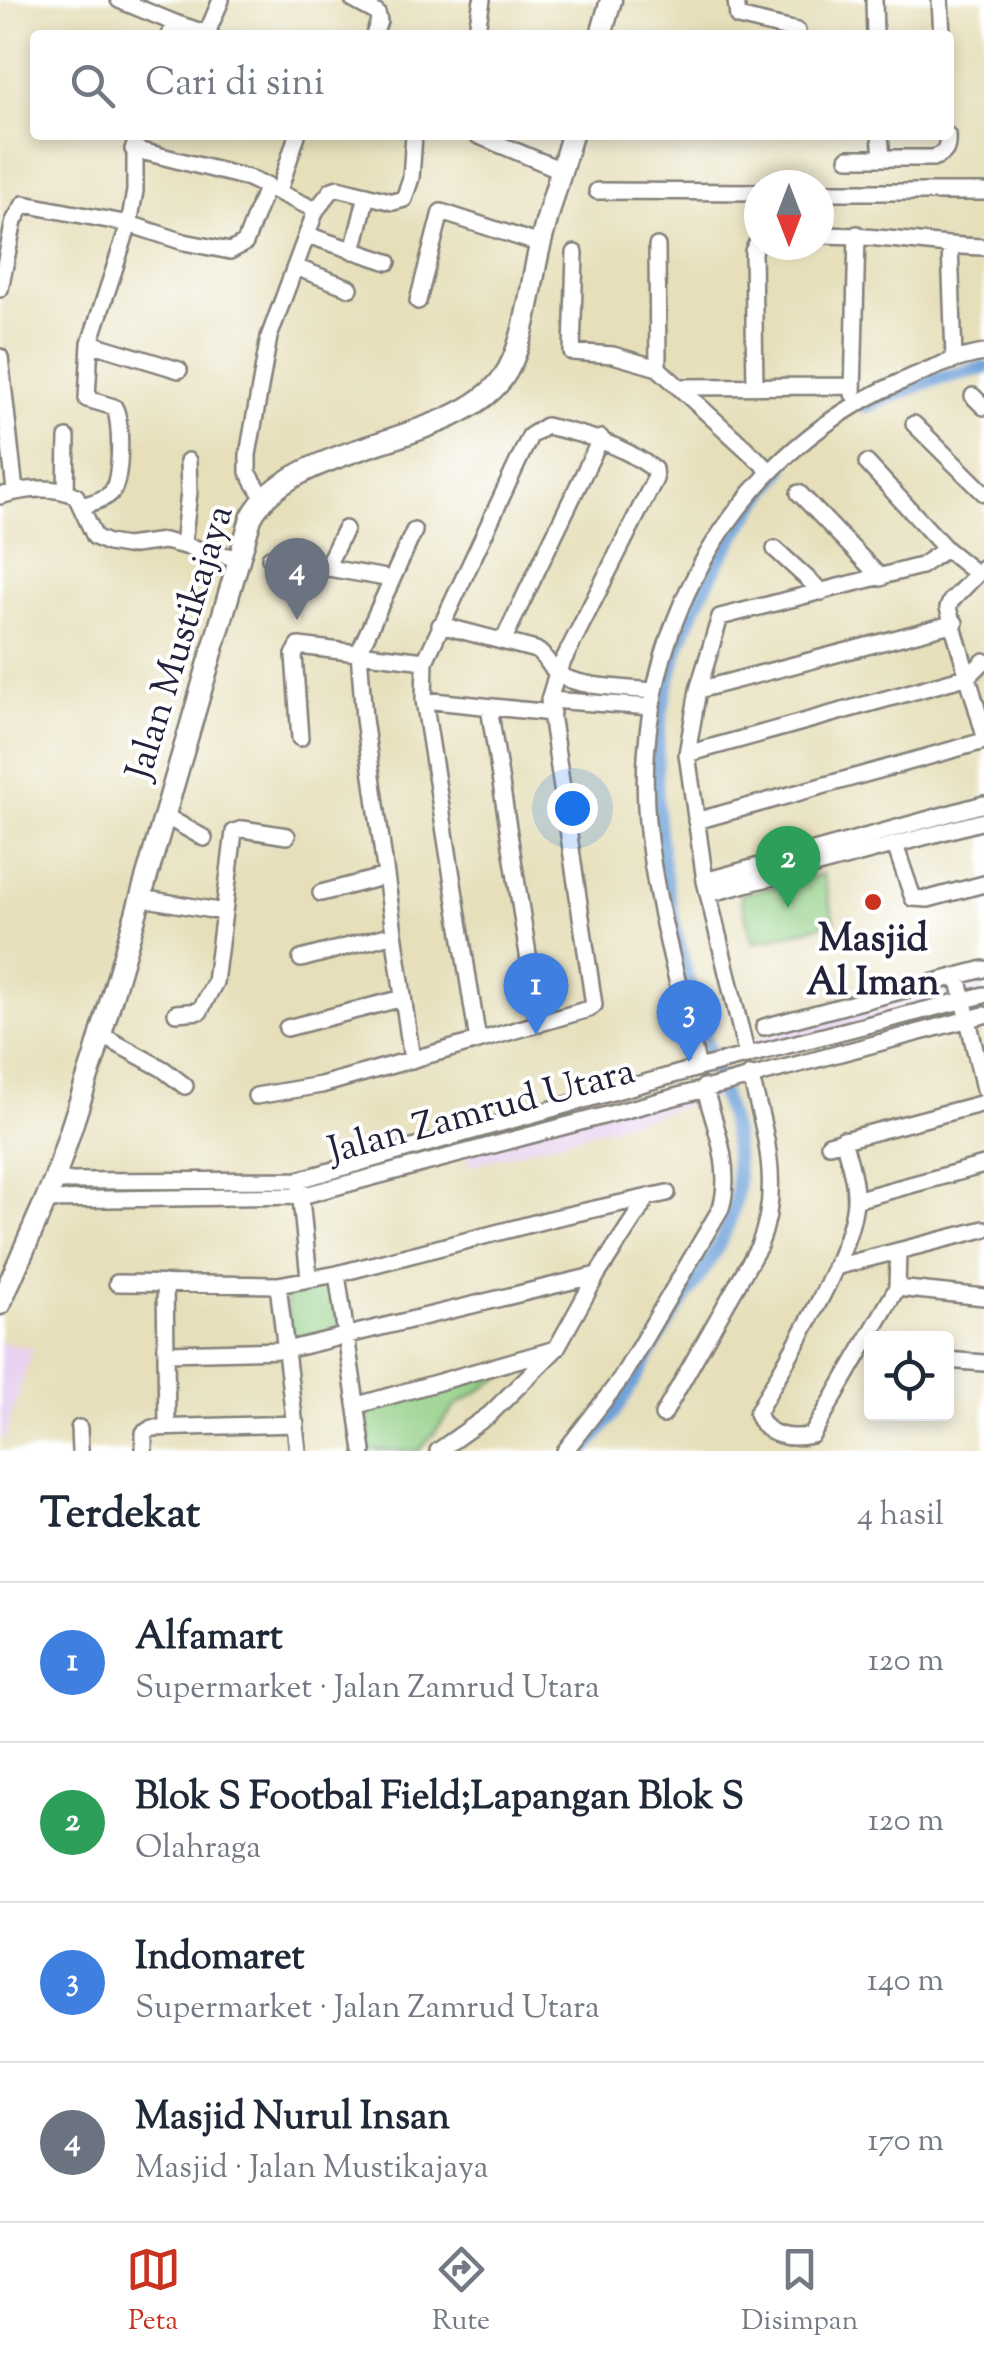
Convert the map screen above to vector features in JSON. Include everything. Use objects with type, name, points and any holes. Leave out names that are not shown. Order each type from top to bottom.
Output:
[{"type":"main road","points":[[601,30],[610,0]]},
{"type":"main road","name":"Jalan Mustikajaya","points":[[0,1304],[50,1191],[101,1035],[251,518],[264,499],[298,475],[485,397],[506,374],[571,140]]},
{"type":"street","points":[[120,0],[172,29]]},
{"type":"street","points":[[210,30],[221,0]]},
{"type":"street","points":[[354,0],[377,13],[376,30]]},
{"type":"street","points":[[477,30],[482,0]]},
{"type":"street","points":[[736,0],[738,17],[793,30]]},
{"type":"street","points":[[874,0],[875,30]]},
{"type":"street","points":[[940,0],[942,30]]},
{"type":"street","points":[[0,289],[14,221],[24,204],[130,224],[184,242],[230,251],[239,249],[245,244],[294,140]]},
{"type":"street","points":[[264,499],[248,472],[248,455],[269,337],[316,210],[338,188],[393,202],[404,199],[414,140]]},
{"type":"street","points":[[489,140],[562,170]]},
{"type":"street","points":[[880,140],[882,157]]},
{"type":"street","points":[[848,158],[933,158],[948,148],[947,140]]},
{"type":"street","points":[[82,506],[105,497],[116,484],[120,420],[114,407],[87,399],[90,343],[130,224],[135,192],[134,142],[273,188],[316,210]]},
{"type":"street","points":[[596,191],[744,192]]},
{"type":"street","points":[[834,192],[984,192]]},
{"type":"street","points":[[353,251],[367,196]]},
{"type":"street","points":[[418,301],[441,212],[540,244]]},
{"type":"street","points":[[834,235],[857,234],[984,247]]},
{"type":"street","points":[[853,394],[857,234]]},
{"type":"street","points":[[307,235],[388,262]]},
{"type":"street","points":[[657,246],[658,368]]},
{"type":"street","points":[[950,246],[954,358]]},
{"type":"street","points":[[575,253],[572,352],[613,355],[658,368],[768,470]]},
{"type":"street","points":[[754,260],[755,386]]},
{"type":"street","points":[[295,268],[350,288]]},
{"type":"street","points":[[90,343],[179,370]]},
{"type":"street","points":[[702,1067],[660,907],[647,820],[652,699],[684,597],[725,524],[768,470],[853,394],[954,358],[984,353]]},
{"type":"street","points":[[0,358],[8,494],[66,491],[76,496],[96,537],[108,543],[126,546],[150,540],[240,559]]},
{"type":"street","points":[[678,387],[755,386],[853,394]]},
{"type":"street","points":[[914,424],[984,493]]},
{"type":"street","points":[[256,1096],[298,1090],[412,1060],[589,1010],[595,999],[550,707],[557,673],[655,478],[654,469],[628,450],[601,438],[546,426],[530,436],[425,661],[424,700],[478,1041]]},
{"type":"street","points":[[66,491],[67,438]]},
{"type":"street","points":[[503,641],[601,438]]},
{"type":"street","points":[[183,545],[188,461]]},
{"type":"street","points":[[696,820],[984,737],[948,608],[950,601],[981,571],[946,548],[866,463]]},
{"type":"street","points":[[799,493],[881,578]]},
{"type":"street","points":[[326,568],[344,529]]},
{"type":"street","points":[[412,1060],[358,652],[414,531]]},
{"type":"street","points":[[776,548],[822,592]]},
{"type":"street","points":[[745,1057],[707,888],[687,754],[698,690],[720,617],[921,566],[946,548]]},
{"type":"street","points":[[270,558],[392,579]]},
{"type":"street","points":[[698,690],[955,623]]},
{"type":"street","points":[[440,625],[544,654],[557,673],[578,681],[652,699]]},
{"type":"street","points":[[300,738],[296,648],[304,644],[425,661]]},
{"type":"street","points":[[687,754],[970,676],[984,661]]},
{"type":"street","points":[[424,700],[489,707],[550,707],[652,699]]},
{"type":"street","points":[[489,707],[539,1024]]},
{"type":"street","points":[[707,888],[984,804]]},
{"type":"street","points":[[165,816],[204,838]]},
{"type":"street","points":[[707,888],[984,821]]},
{"type":"street","points":[[176,1013],[200,1011],[215,982],[234,832],[242,829],[287,836]]},
{"type":"street","points":[[895,844],[913,898],[928,899],[984,884]]},
{"type":"street","points":[[321,893],[386,876]]},
{"type":"street","points":[[140,898],[224,912]]},
{"type":"street","points":[[301,959],[394,934]]},
{"type":"street","points":[[764,1026],[984,969]]},
{"type":"street","points":[[958,976],[964,1001],[976,1017],[984,1089]]},
{"type":"street","name":"Jalan Zamrud Utara","points":[[50,1191],[148,1181],[299,1188],[702,1067],[984,995]]},
{"type":"street","points":[[287,1028],[403,998]]},
{"type":"street","name":"Jalan Zamrud Utara","points":[[50,1191],[148,1200],[299,1188],[976,1017]]},
{"type":"street","points":[[101,1035],[163,1069],[185,1086]]},
{"type":"street","points":[[664,1415],[760,1246],[769,1222],[773,1185],[749,1076]]},
{"type":"street","points":[[564,1451],[614,1390],[721,1208],[726,1186],[724,1167],[706,1086]]},
{"type":"street","points":[[864,1354],[812,1436],[783,1437],[759,1421],[757,1413],[835,1267],[855,1200],[836,1142],[984,1102]]},
{"type":"street","points":[[855,1200],[984,1165]]},
{"type":"street","points":[[148,1181],[148,1200]]},
{"type":"street","points":[[299,1188],[309,1278]]},
{"type":"street","points":[[116,1282],[278,1285],[667,1193]]},
{"type":"street","points":[[438,1451],[489,1415],[556,1349],[596,1276],[648,1198]]},
{"type":"street","points":[[835,1267],[984,1229]]},
{"type":"street","points":[[875,1331],[896,1288],[898,1252]]},
{"type":"street","points":[[337,1274],[363,1451]]},
{"type":"street","points":[[166,1353],[286,1350],[596,1276]]},
{"type":"street","points":[[165,1283],[167,1426]]},
{"type":"street","points":[[278,1285],[298,1451]]},
{"type":"street","points":[[896,1288],[984,1297]]},
{"type":"street","points":[[358,1404],[556,1349]]},
{"type":"street","points":[[954,1361],[984,1363]]},
{"type":"street","points":[[144,1451],[146,1430],[167,1426],[296,1424]]},
{"type":"street","points":[[79,1428],[80,1451]]},
{"type":"shaded area","points":[[984,972],[984,991],[712,1065],[709,1053]]},
{"type":"shaded area","points":[[711,1077],[718,1097],[469,1166],[461,1142]]},
{"type":"shaded area","points":[[0,1342],[33,1348],[5,1438],[0,1438]]},
{"type":"green space","points":[[823,874],[835,922],[753,943],[740,895]]},
{"type":"green space","points":[[332,1283],[340,1330],[292,1341],[285,1290]]},
{"type":"green space","points":[[521,1365],[457,1405],[419,1451],[370,1450],[365,1410]]},
{"type":"waterway","points":[[866,406],[929,381],[984,368]]},
{"type":"waterway","points":[[582,1451],[619,1405],[707,1265],[724,1234],[735,1201],[733,1132],[683,961],[666,883],[658,816],[657,750],[665,694],[702,591],[739,528],[782,470]]},
{"type":"place","name":"Masjid Nurul Insan","points":[[297,620]]},
{"type":"place","name":"Masjid Al Iman","points":[[873,902]]},
{"type":"place","name":"Blok S Footbal Field;Lapangan Blok S","points":[[788,908]]},
{"type":"place","name":"Alfamart","points":[[536,1035]]},
{"type":"place","name":"Indomaret","points":[[689,1062]]}]
